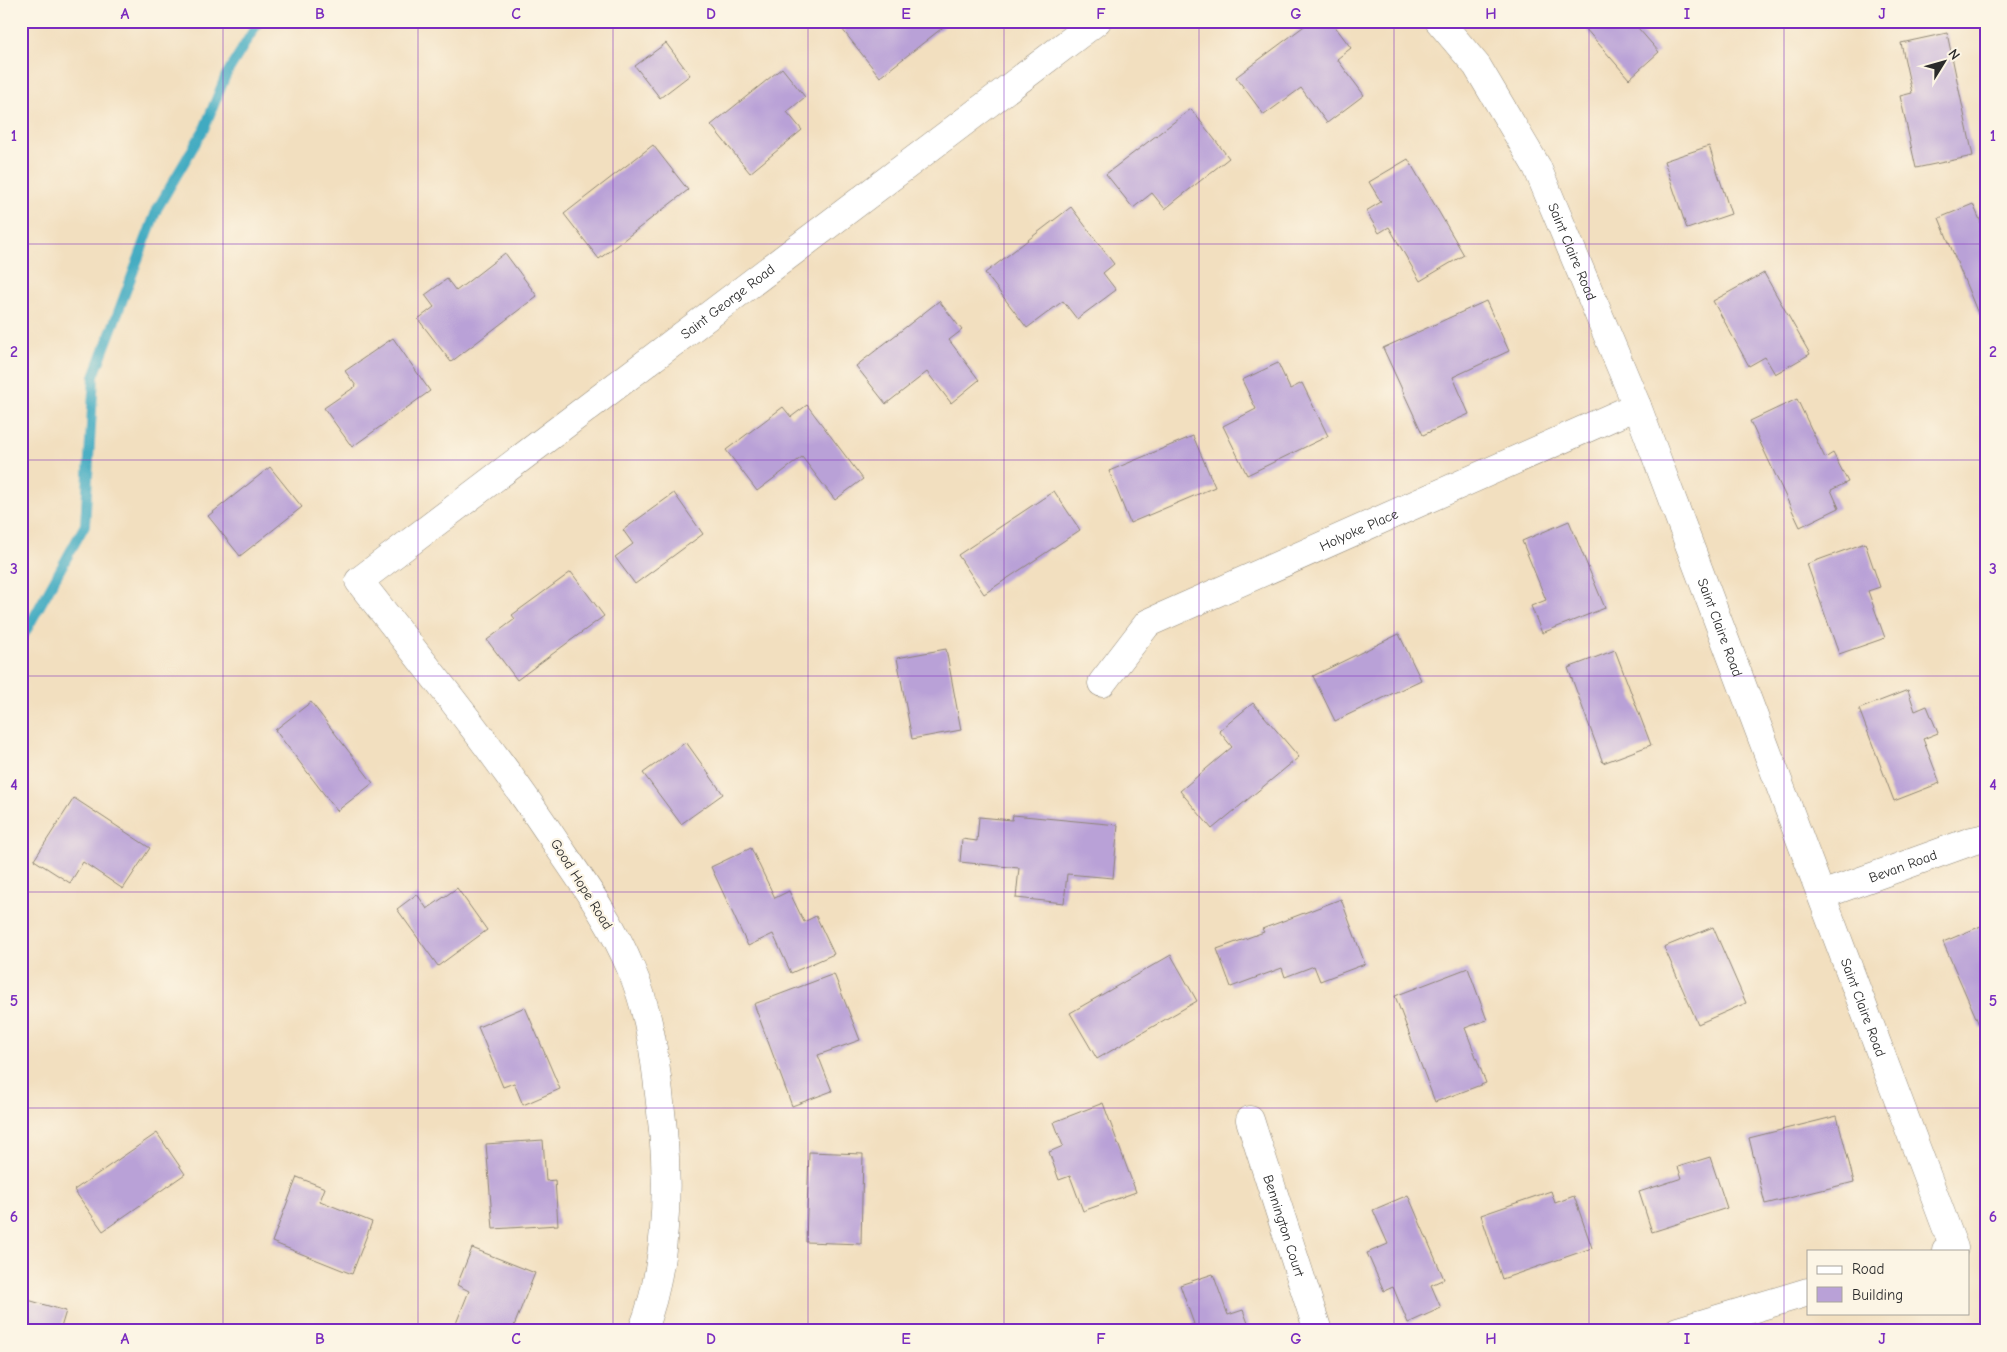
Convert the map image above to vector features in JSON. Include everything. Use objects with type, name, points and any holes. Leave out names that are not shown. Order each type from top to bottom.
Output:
[{"type":"street","name":"Saint George Road","points":[[359,581],[1097,21]]},
{"type":"street","name":"Saint Claire Road","points":[[1440,21],[1477,66],[1537,167],[1638,406],[1954,1248],[1949,1250]]},
{"type":"street","name":"Holyoke Place","points":[[1102,683],[1148,624],[1638,406]]},
{"type":"street","name":"Good Hope Road","points":[[359,581],[520,788],[604,915],[632,969],[645,1012],[655,1064],[666,1163],[664,1224],[656,1284],[642,1331]]},
{"type":"street","name":"Bevan Road","points":[[1822,895],[1986,838]]},
{"type":"street","name":"Bennington Court","points":[[1250,1120],[1318,1331]]},
{"type":"street","points":[[1678,1331],[1807,1292]]},
{"type":"building","points":[[852,21],[951,21],[880,77],[842,29]]},
{"type":"building","points":[[1311,21],[1331,21],[1351,48],[1337,59],[1364,95],[1327,123],[1301,88],[1264,115],[1236,77]]},
{"type":"building","points":[[1593,21],[1632,21],[1659,52],[1629,79],[1585,28]]},
{"type":"building","points":[[1947,33],[1973,156],[1916,168],[1900,96],[1912,93],[1901,43]]},
{"type":"building","points":[[666,43],[690,75],[660,98],[635,66]]},
{"type":"building","points":[[782,68],[805,97],[787,112],[802,130],[750,173],[711,125]]},
{"type":"building","points":[[1191,109],[1229,158],[1165,209],[1152,193],[1133,208],[1106,174]]},
{"type":"building","points":[[653,145],[688,190],[599,259],[564,214]]},
{"type":"building","points":[[1709,146],[1731,214],[1687,229],[1664,161]]},
{"type":"building","points":[[1408,159],[1464,255],[1420,281],[1389,227],[1379,233],[1366,211],[1381,202],[1369,182]]},
{"type":"building","points":[[1973,204],[1986,234],[1986,313],[1979,316],[1939,218]]},
{"type":"building","points":[[1071,207],[1114,264],[1103,273],[1116,290],[1077,319],[1063,301],[1027,328],[985,273]]},
{"type":"building","points":[[505,253],[537,296],[451,362],[418,319],[434,307],[425,295],[447,279],[456,291]]},
{"type":"building","points":[[1764,273],[1810,354],[1775,374],[1765,357],[1749,366],[1713,301]]},
{"type":"building","points":[[939,301],[962,330],[949,340],[979,380],[951,403],[927,372],[886,404],[856,366]]},
{"type":"building","points":[[1486,301],[1509,351],[1453,377],[1469,414],[1423,435],[1383,348]]},
{"type":"building","points":[[393,338],[430,391],[352,447],[324,408],[356,386],[345,371]]},
{"type":"building","points":[[1278,363],[1290,389],[1302,383],[1328,436],[1247,475],[1223,426],[1256,409],[1242,380]]},
{"type":"building","points":[[1797,399],[1825,458],[1833,453],[1848,482],[1831,490],[1839,508],[1800,527],[1750,421]]},
{"type":"building","points":[[807,405],[863,479],[835,500],[802,457],[757,491],[726,450],[783,407],[791,417]]},
{"type":"building","points":[[1193,436],[1215,487],[1130,523],[1109,471]]},
{"type":"building","points":[[270,467],[302,507],[240,556],[208,516]]},
{"type":"building","points":[[1054,491],[1080,530],[984,594],[958,555]]},
{"type":"building","points":[[674,493],[703,534],[635,584],[615,557],[633,544],[623,530]]},
{"type":"building","points":[[1569,521],[1605,608],[1542,633],[1531,606],[1546,600],[1522,541]]},
{"type":"building","points":[[1865,543],[1880,587],[1868,591],[1885,638],[1839,654],[1807,564]]},
{"type":"building","points":[[571,572],[604,616],[517,680],[487,640],[515,619],[512,615]]},
{"type":"building","points":[[1399,634],[1421,680],[1335,721],[1313,676]]},
{"type":"building","points":[[946,649],[961,730],[912,739],[897,658]]},
{"type":"building","points":[[1615,650],[1651,745],[1603,763],[1568,668]]},
{"type":"building","points":[[1908,690],[1915,711],[1927,706],[1938,733],[1923,739],[1940,783],[1894,801],[1859,709]]},
{"type":"building","points":[[311,702],[373,783],[337,811],[275,730]]},
{"type":"building","points":[[1253,703],[1299,757],[1212,829],[1180,791],[1232,747],[1219,731]]},
{"type":"building","points":[[686,742],[723,794],[681,824],[643,773]]},
{"type":"building","points":[[74,798],[150,848],[123,889],[83,862],[70,883],[34,860]]},
{"type":"building","points":[[1013,815],[1118,825],[1113,878],[1067,874],[1064,903],[1016,898],[1019,868],[960,862],[962,839],[977,841],[979,817],[1012,820]]},
{"type":"building","points":[[751,848],[775,898],[789,891],[804,922],[816,916],[834,954],[791,973],[773,934],[748,946],[711,867]]},
{"type":"building","points":[[457,888],[487,930],[438,966],[397,909],[417,894],[427,909]]},
{"type":"building","points":[[1341,899],[1365,964],[1320,981],[1314,966],[1285,977],[1282,968],[1231,987],[1217,949],[1264,932],[1262,929]]},
{"type":"building","points":[[1986,924],[1986,1027],[1981,1029],[1943,942]]},
{"type":"building","points":[[1713,927],[1746,1003],[1698,1024],[1664,947]]},
{"type":"building","points":[[1171,955],[1197,1001],[1097,1059],[1070,1013]]},
{"type":"building","points":[[1468,968],[1487,1020],[1465,1028],[1486,1083],[1435,1102],[1395,996]]},
{"type":"building","points":[[834,974],[860,1040],[818,1055],[832,1091],[792,1106],[754,1004]]},
{"type":"building","points":[[525,1007],[560,1089],[523,1105],[514,1083],[503,1087],[478,1027]]},
{"type":"building","points":[[1103,1103],[1136,1192],[1083,1211],[1070,1176],[1059,1180],[1049,1152],[1063,1146],[1054,1122]]},
{"type":"building","points":[[1837,1116],[1854,1182],[1765,1204],[1749,1138]]},
{"type":"building","points":[[157,1133],[185,1174],[103,1231],[74,1190]]},
{"type":"building","points":[[543,1140],[546,1181],[555,1180],[558,1225],[493,1229],[486,1144]]},
{"type":"building","points":[[809,1152],[863,1154],[861,1244],[806,1242]]},
{"type":"building","points":[[1710,1157],[1727,1208],[1652,1232],[1639,1192],[1682,1178],[1678,1167]]},
{"type":"building","points":[[297,1177],[325,1188],[320,1201],[372,1222],[352,1274],[272,1242]]},
{"type":"building","points":[[1551,1191],[1555,1203],[1574,1196],[1592,1248],[1502,1279],[1481,1215]]},
{"type":"building","points":[[1408,1195],[1444,1279],[1431,1285],[1441,1308],[1408,1323],[1393,1287],[1384,1291],[1367,1253],[1388,1244],[1373,1210]]},
{"type":"building","points":[[472,1248],[535,1273],[512,1331],[453,1331],[469,1291],[457,1285]]},
{"type":"building","points":[[1213,1274],[1228,1315],[1243,1310],[1251,1331],[1175,1331],[1194,1324],[1180,1285]]},
{"type":"building","points":[[21,1298],[66,1311],[60,1331],[21,1331]]},
{"type":"waterway","points":[[21,640],[85,525],[94,376],[157,209],[204,129],[226,75],[259,21]]}]
